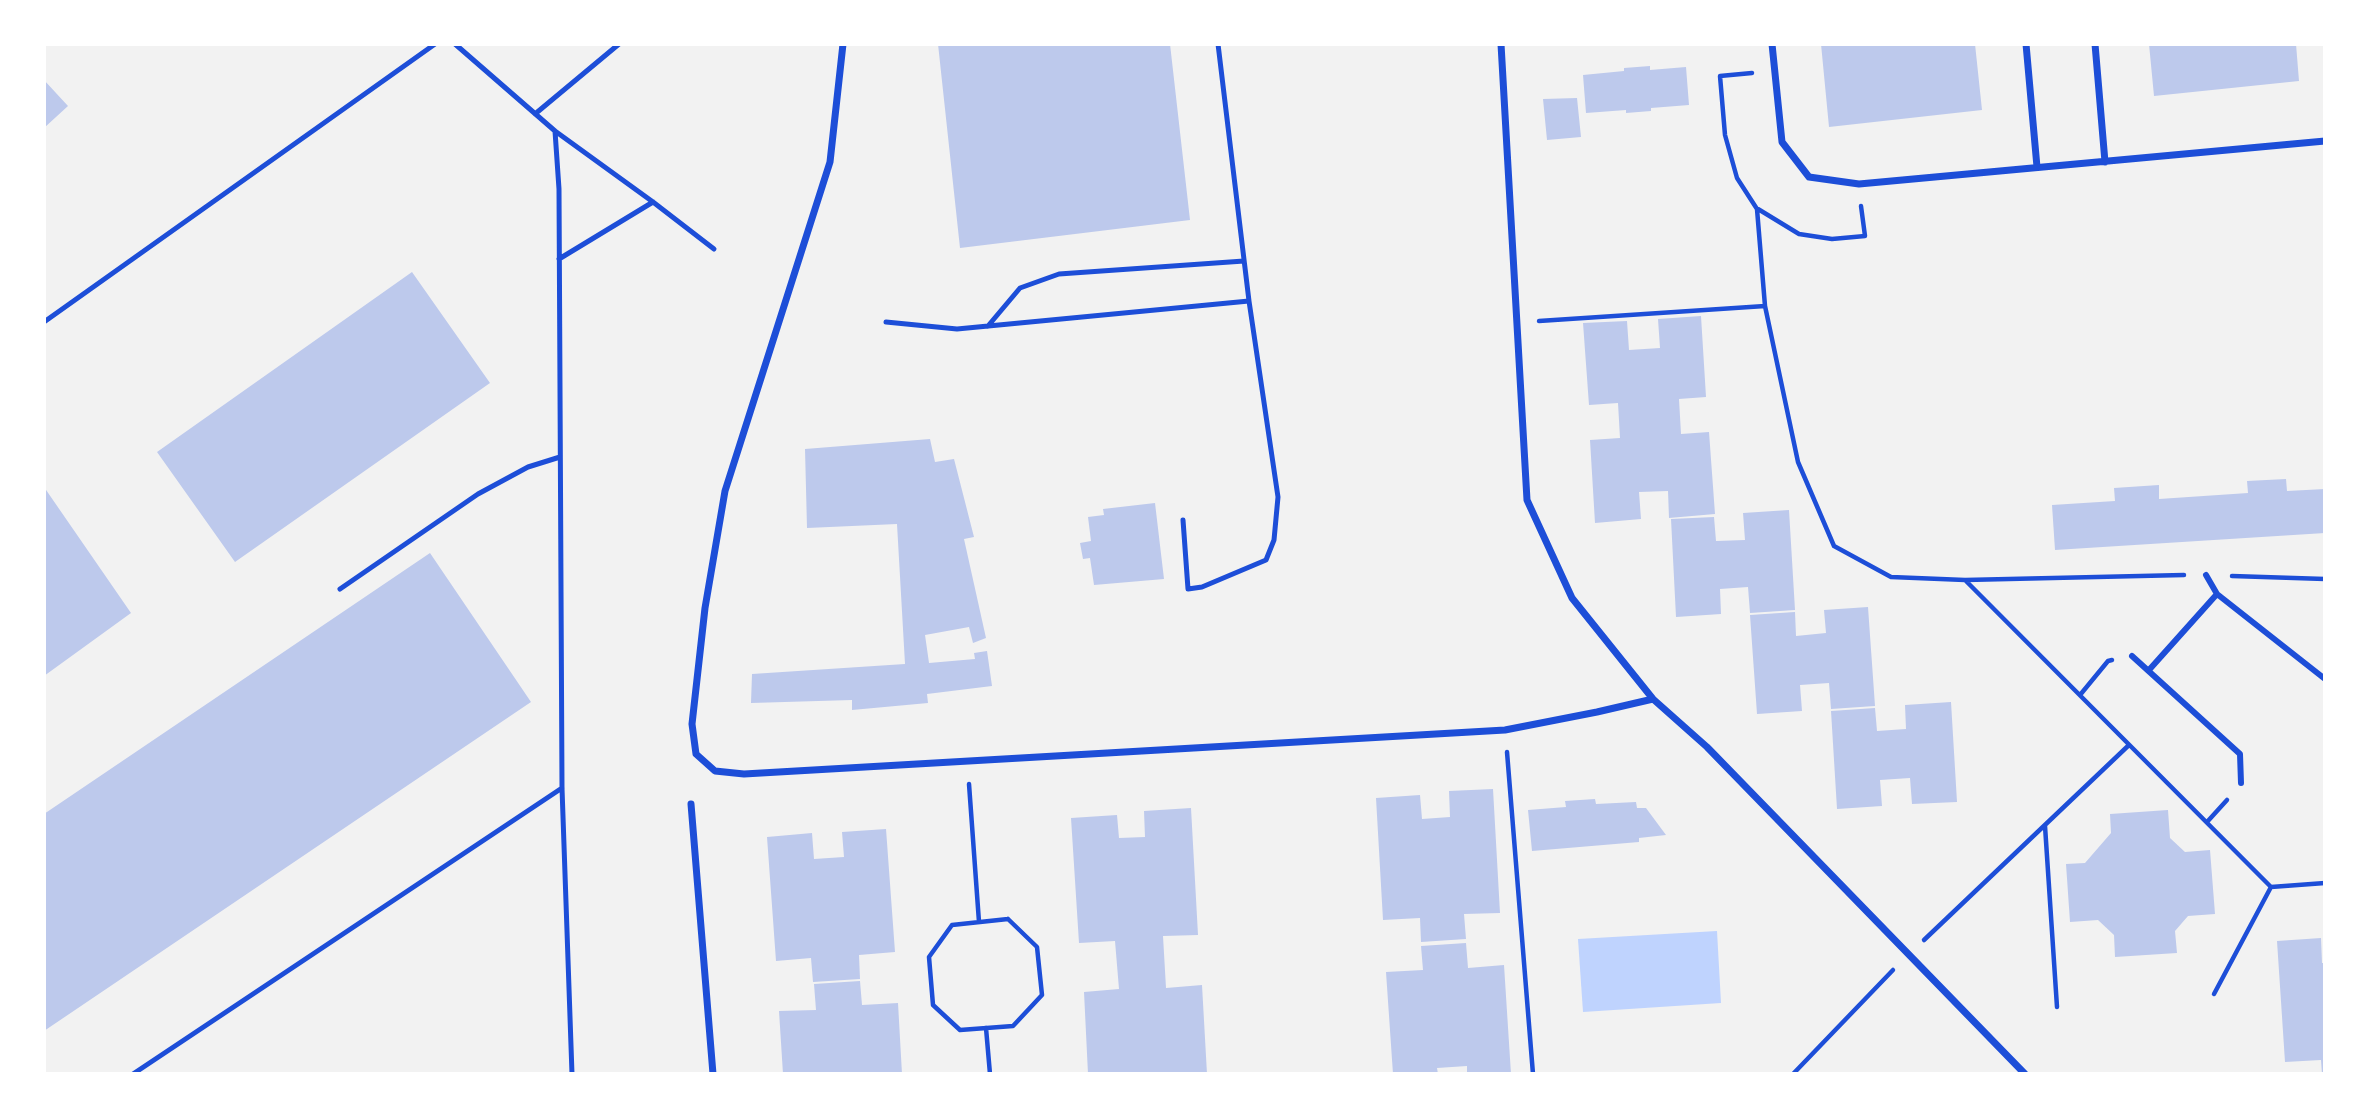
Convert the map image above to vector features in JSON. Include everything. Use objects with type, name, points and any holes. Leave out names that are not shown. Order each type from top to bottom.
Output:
[{"type":"street","points":[[844,44],[830,162],[725,491],[705,608],[692,724],[696,754],[715,771],[744,774],[1505,730],[1653,699]]},
{"type":"street","points":[[1501,44],[1527,500],[1572,598],[1653,699],[1707,747],[2025,1074]]},
{"type":"street","points":[[1772,44],[1782,142],[1809,177],[1859,184],[2325,141]]},
{"type":"street","points":[[2026,44],[2037,167]]},
{"type":"street","points":[[2095,44],[2105,162]]},
{"type":"street","points":[[2206,575],[2217,594],[2325,680]]},
{"type":"street","points":[[2149,670],[2217,594]]},
{"type":"street","points":[[2132,656],[2240,754],[2241,783]]},
{"type":"street","points":[[691,804],[712,1074]]},
{"type":"lane","points":[[44,322],[435,44]]},
{"type":"lane","points":[[455,44],[555,131],[714,249]]},
{"type":"lane","points":[[535,114],[619,44]]},
{"type":"lane","points":[[1183,520],[1188,589],[1202,587],[1266,560],[1274,540],[1278,497],[1249,301],[1218,44]]},
{"type":"lane","points":[[555,131],[559,188],[562,789],[572,1074]]},
{"type":"lane","points":[[559,259],[653,202]]},
{"type":"lane","points":[[988,326],[1020,288],[1059,274],[1244,261]]},
{"type":"lane","points":[[886,322],[957,329],[1249,301]]},
{"type":"lane","points":[[340,589],[478,494],[528,467],[560,457]]},
{"type":"lane","points":[[133,1074],[562,789]]},
{"type":"path","points":[[1775,71],[1720,76],[1725,135],[1737,178],[1757,209],[1799,234],[1832,239],[1865,236],[1859,184]]},
{"type":"path","points":[[1757,209],[1765,306],[1798,462],[1834,546],[1891,577],[1965,580],[2206,575],[2325,579]]},
{"type":"path","points":[[1517,322],[1765,306]]},
{"type":"path","points":[[1965,580],[2271,887],[2325,883]]},
{"type":"path","points":[[2080,695],[2108,661],[2132,656]]},
{"type":"path","points":[[1505,730],[1533,1074]]},
{"type":"path","points":[[1793,1074],[1909,954],[2129,745]]},
{"type":"path","points":[[967,761],[979,922]]},
{"type":"path","points":[[2207,822],[2241,783]]},
{"type":"path","points":[[2045,825],[2057,1006]]},
{"type":"path","points":[[2214,994],[2271,887]]},
{"type":"path","points":[[1009,919],[1037,947],[1041,995],[1013,1026],[986,1028],[960,1030],[933,1005],[929,957],[952,925],[1009,919]]},
{"type":"path","points":[[986,1028],[990,1074]]},
{"type":"water","points":[[1717,931],[1721,1003],[1583,1012],[1578,939]]},
{"type":"building","points":[[938,44],[1170,44],[1190,220],[960,248]]},
{"type":"building","points":[[1821,44],[1975,44],[1982,110],[1829,127]]},
{"type":"building","points":[[2149,44],[2296,44],[2299,81],[2154,96]]},
{"type":"building","points":[[1650,66],[1650,70],[1686,67],[1689,105],[1626,113],[1626,110],[1586,113],[1583,75]]},
{"type":"building","points":[[44,80],[68,106],[44,128]]},
{"type":"building","points":[[1577,98],[1581,137],[1547,140],[1543,99]]},
{"type":"building","points":[[412,272],[490,383],[235,562],[157,452]]},
{"type":"building","points":[[1701,316],[1706,397],[1679,399],[1681,434],[1709,432],[1715,514],[1669,518],[1668,491],[1639,492],[1641,519],[1595,523],[1590,440],[1620,438],[1618,403],[1589,405],[1583,323],[1627,321],[1629,350],[1660,348],[1658,319]]},
{"type":"building","points":[[930,439],[935,462],[954,459],[974,537],[964,539],[986,638],[973,643],[969,627],[925,635],[929,663],[975,659],[974,653],[987,651],[992,686],[927,694],[928,703],[852,710],[852,700],[751,703],[752,674],[905,664],[897,524],[807,528],[805,449]]},
{"type":"building","points":[[2286,479],[2287,491],[2325,489],[2325,533],[2055,550],[2052,505],[2115,501],[2114,488],[2159,485],[2159,499],[2248,493],[2247,481]]},
{"type":"building","points":[[44,487],[131,613],[44,676]]},
{"type":"building","points":[[1155,503],[1164,579],[1094,585],[1090,558],[1083,559],[1080,543],[1091,541],[1088,517],[1104,515],[1103,509]]},
{"type":"building","points":[[1789,510],[1795,610],[1750,613],[1748,587],[1720,589],[1721,614],[1676,617],[1671,519],[1714,517],[1716,541],[1745,540],[1743,513]]},
{"type":"building","points":[[430,553],[531,702],[44,1031],[44,814]]},
{"type":"building","points":[[1868,607],[1875,706],[1831,709],[1829,683],[1800,685],[1802,711],[1757,714],[1750,615],[1795,612],[1796,636],[1826,633],[1824,610]]},
{"type":"building","points":[[1951,702],[1957,802],[1912,804],[1910,778],[1880,780],[1882,806],[1837,809],[1831,711],[1875,708],[1877,731],[1906,729],[1905,705]]},
{"type":"building","points":[[1493,789],[1500,913],[1464,914],[1466,939],[1421,942],[1420,918],[1383,920],[1376,798],[1420,795],[1422,819],[1450,817],[1449,791]]},
{"type":"building","points":[[1595,799],[1596,804],[1636,802],[1637,808],[1646,808],[1666,835],[1639,838],[1639,842],[1532,851],[1528,810],[1566,807],[1565,801]]},
{"type":"building","points":[[1191,808],[1198,935],[1163,936],[1166,988],[1202,985],[1207,1074],[1088,1074],[1084,992],[1119,989],[1115,941],[1079,943],[1071,818],[1117,815],[1119,838],[1145,837],[1144,811]]},
{"type":"building","points":[[2168,810],[2170,838],[2185,852],[2210,850],[2215,914],[2188,916],[2175,931],[2177,953],[2115,957],[2114,935],[2098,920],[2070,922],[2066,864],[2085,863],[2111,833],[2110,814]]},
{"type":"building","points":[[886,829],[895,952],[859,955],[860,979],[813,982],[811,958],[776,961],[767,837],[812,833],[814,859],[844,857],[842,832]]},
{"type":"building","points":[[2321,938],[2322,963],[2325,963],[2325,1074],[2322,1074],[2321,1060],[2285,1062],[2277,941]]},
{"type":"building","points":[[1466,943],[1468,968],[1504,965],[1511,1074],[1467,1074],[1467,1066],[1437,1068],[1438,1074],[1393,1074],[1386,972],[1423,970],[1421,946]]},
{"type":"building","points":[[860,981],[862,1005],[898,1003],[902,1074],[783,1074],[779,1011],[816,1010],[814,984]]}]
